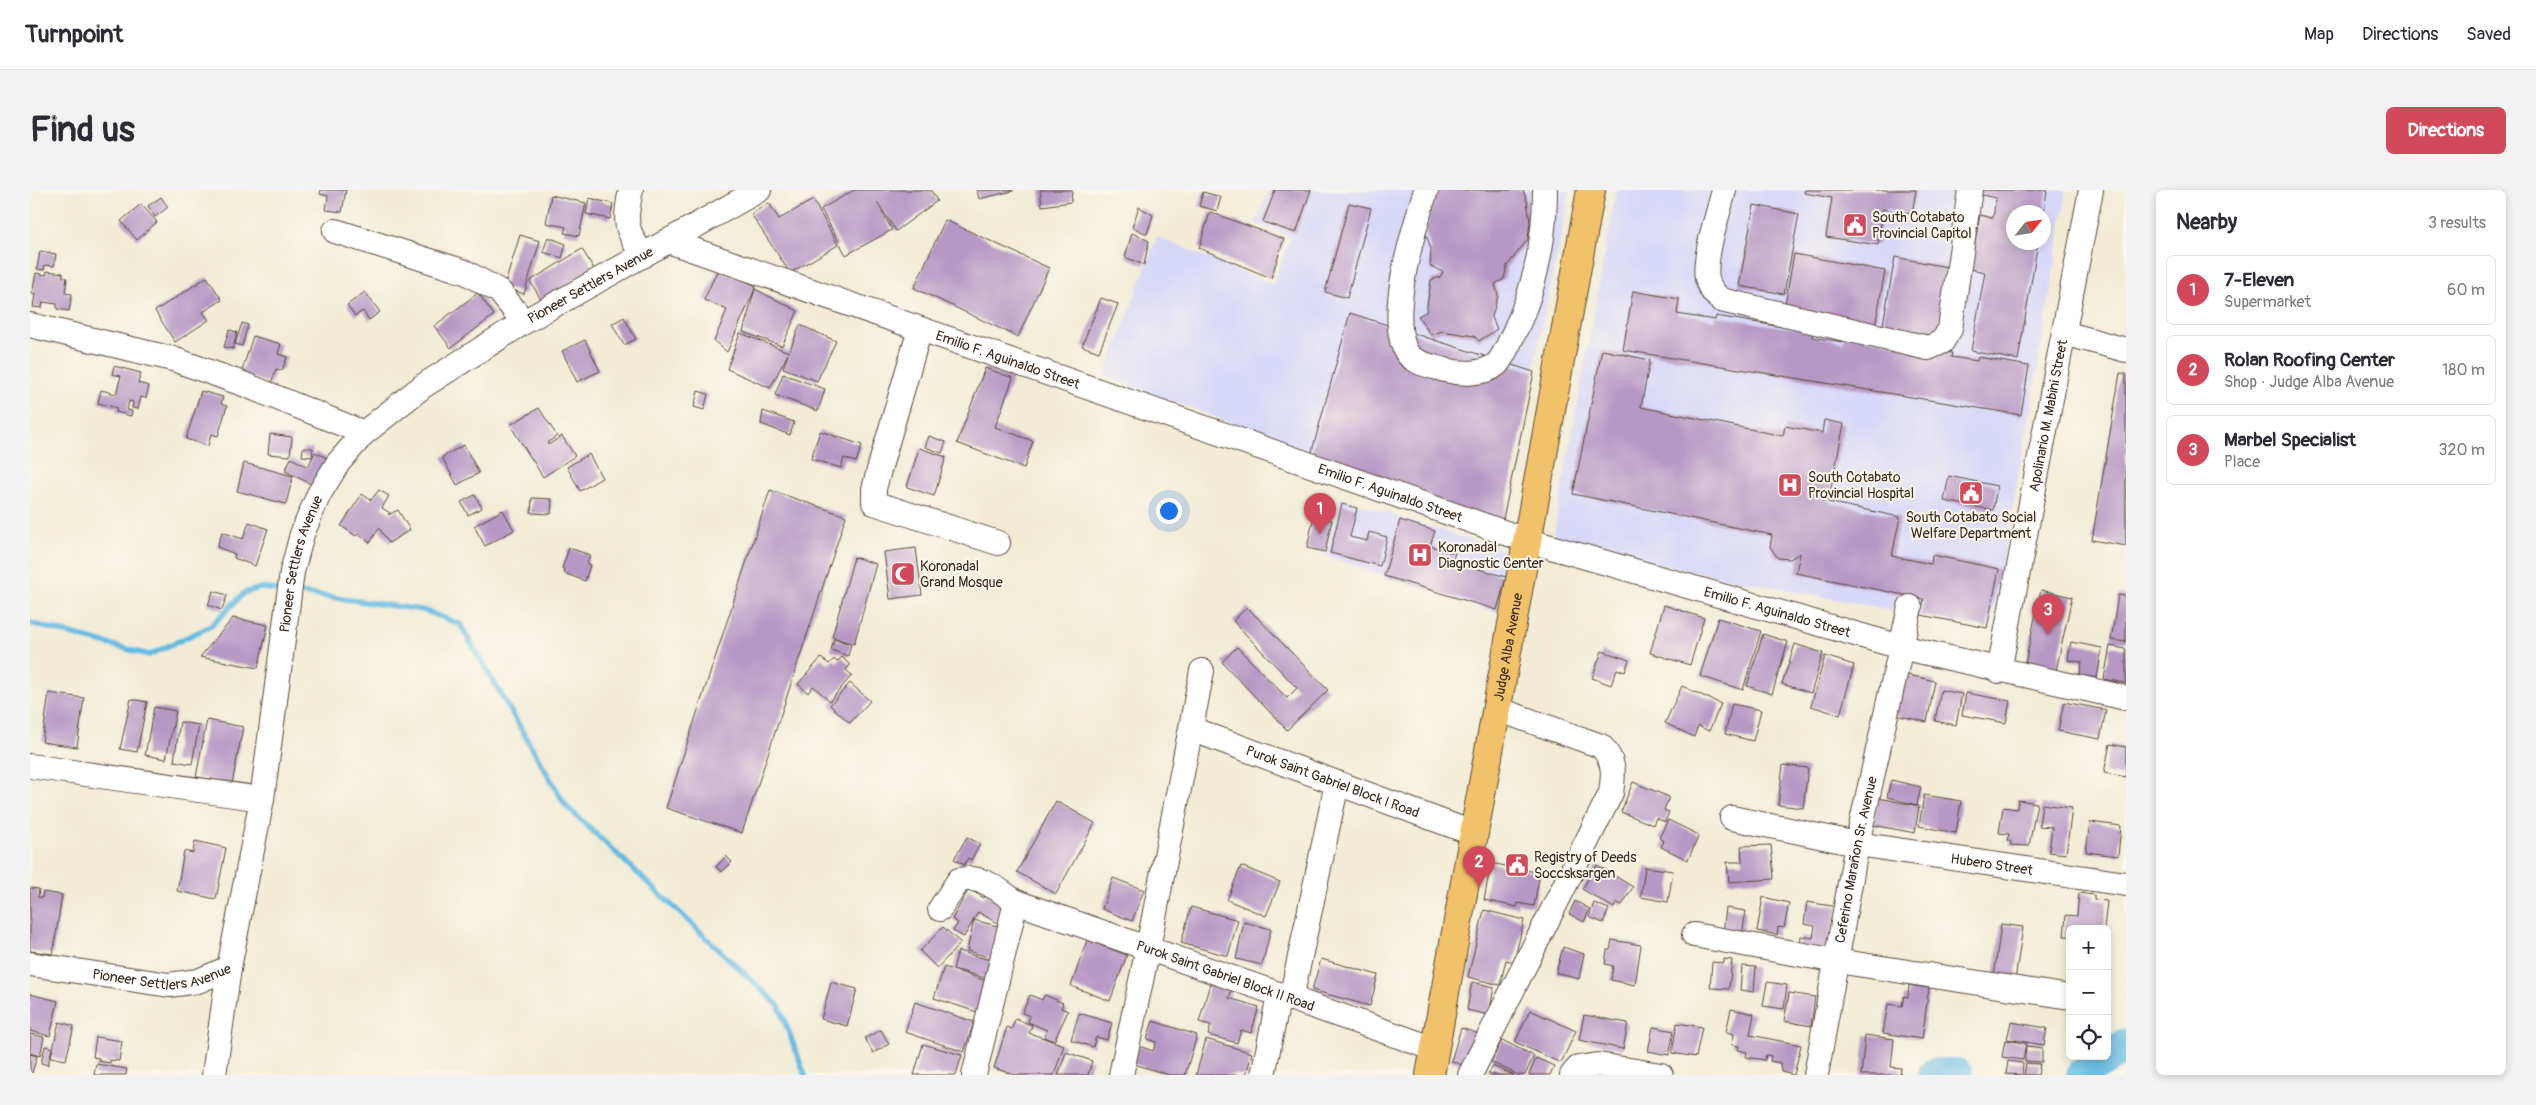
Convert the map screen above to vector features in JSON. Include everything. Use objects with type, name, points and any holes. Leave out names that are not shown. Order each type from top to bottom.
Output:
[{"type":"main road","name":"Judge Alba Avenue","points":[[1432,1062],[1591,190]]},
{"type":"street","points":[[631,190],[625,218],[626,228],[643,256]]},
{"type":"street","name":"Pioneer Settlers Avenue","points":[[30,964],[169,985],[198,981],[229,968],[262,799],[292,572],[302,534],[319,494],[338,463],[364,433],[423,386],[524,322],[759,190]]},
{"type":"street","points":[[1426,190],[1413,234],[1402,285],[1401,336],[1404,349],[1415,360],[1450,371],[1467,372],[1487,369],[1497,363],[1518,325],[1538,262],[1545,209],[1545,190]]},
{"type":"street","points":[[1724,190],[1706,264],[1707,279],[1715,295],[1721,300],[1928,348],[1942,342],[1950,329],[1970,190]]},
{"type":"street","name":"Apolinario M. Mabini Street","points":[[1999,671],[2091,190]]},
{"type":"street","points":[[334,231],[465,272],[499,291],[524,322]]},
{"type":"street","name":"Emilio F. Aguinaldo Street","points":[[668,242],[1526,540],[1901,647],[1999,671],[2126,698]]},
{"type":"street","points":[[30,325],[173,359],[243,384],[364,433]]},
{"type":"street","points":[[920,329],[879,470],[874,489],[874,503],[998,543]]},
{"type":"street","points":[[2064,333],[2126,350]]},
{"type":"street","name":"Ceferino Marañon Sr. Avenue","points":[[1816,1075],[1857,844],[1910,606]]},
{"type":"street","points":[[1120,1075],[1148,948],[1202,671]]},
{"type":"street","points":[[1470,1075],[1611,792],[1615,771],[1609,755],[1601,746],[1497,709]]},
{"type":"street","name":"Purok Saint Gabriel Block I Road","points":[[1191,729],[1475,834]]},
{"type":"street","points":[[30,766],[262,799]]},
{"type":"street","points":[[1263,1075],[1285,997],[1337,783]]},
{"type":"street","name":"Hubero Street","points":[[1732,818],[1857,844],[2126,884]]},
{"type":"street","name":"Purok Saint Gabriel Block II Road","points":[[940,909],[959,880],[972,877],[986,882],[1016,902],[1285,997],[1432,1062]]},
{"type":"street","points":[[974,1075],[1016,902]]},
{"type":"street","points":[[1694,935],[1837,961],[2066,996]]},
{"type":"street","points":[[214,1075],[229,968]]},
{"type":"street","points":[[1572,1075],[1578,1068],[1598,1066],[1661,1075]]},
{"type":"shaded area","points":[[1269,190],[1570,190],[1502,524],[1105,376],[1157,237],[1273,284],[1290,237],[1255,223]]},
{"type":"shaded area","points":[[1616,190],[2067,190],[2028,425],[1990,629],[1552,544]]},
{"type":"shaded area","name":"Koronadal Diagnostic Center","points":[[1340,498],[1514,554],[1498,613],[1326,556]]},
{"type":"building","points":[[321,190],[346,190],[342,212],[326,210],[328,196],[320,194]]},
{"type":"building","points":[[854,190],[931,190],[937,201],[896,231],[877,202],[892,230],[846,255],[821,209]]},
{"type":"building","points":[[977,190],[1013,190],[1013,191],[979,199]]},
{"type":"building","points":[[1040,190],[1072,190],[1071,202],[1042,206]]},
{"type":"building","points":[[1275,190],[1311,190],[1296,233],[1263,222]]},
{"type":"building","points":[[1441,190],[1523,190],[1527,201],[1530,222],[1528,239],[1507,266],[1504,279],[1495,284],[1498,295],[1492,317],[1497,329],[1479,341],[1474,336],[1442,331],[1431,335],[1418,316],[1426,312],[1431,280],[1440,277],[1443,272],[1430,266],[1431,249],[1425,231],[1437,193]]},
{"type":"building","name":"South Cotabato Provincial Capitol","points":[[1805,190],[1916,190],[1912,214],[1883,209],[1878,245],[1826,237],[1832,198],[1804,193]]},
{"type":"building","points":[[1978,190],[2047,190],[2045,205],[2006,205],[2006,250],[2037,250],[2018,360],[1971,351],[1985,272],[1970,269],[1980,215],[1993,218],[1996,198],[1977,194]]},
{"type":"building","points":[[1203,192],[1221,197],[1217,211],[1199,206]]},
{"type":"building","points":[[551,195],[586,203],[579,236],[564,233],[566,227],[546,223]]},
{"type":"building","points":[[161,197],[168,207],[155,217],[148,206]]},
{"type":"building","points":[[589,198],[613,204],[610,219],[586,214]]},
{"type":"building","points":[[813,200],[838,245],[790,273],[751,214],[769,203],[779,219]]},
{"type":"building","points":[[1349,203],[1371,208],[1347,298],[1325,292]]},
{"type":"building","points":[[141,204],[157,222],[137,240],[121,221]]},
{"type":"building","points":[[1754,205],[1799,214],[1784,294],[1739,286]]},
{"type":"building","points":[[1139,207],[1153,215],[1147,234],[1132,227]]},
{"type":"building","points":[[1210,212],[1284,239],[1271,278],[1199,248]]},
{"type":"building","points":[[945,220],[1049,268],[1018,337],[914,288]]},
{"type":"building","points":[[1132,233],[1149,241],[1144,265],[1125,257]]},
{"type":"building","points":[[520,235],[540,241],[524,294],[504,287]]},
{"type":"building","points":[[548,237],[566,244],[562,258],[543,252]]},
{"type":"building","points":[[582,249],[594,269],[542,301],[530,281]]},
{"type":"building","points":[[40,251],[56,254],[54,266],[45,265],[44,270],[37,269]]},
{"type":"building","points":[[1794,254],[1885,271],[1874,332],[1783,315]]},
{"type":"building","points":[[1895,257],[1952,268],[1938,340],[1882,330]]},
{"type":"building","points":[[718,269],[756,286],[727,352],[714,341],[727,310],[704,300]]},
{"type":"building","points":[[47,271],[63,273],[63,277],[67,278],[65,293],[72,294],[69,311],[57,309],[57,304],[43,302],[42,308],[33,307],[35,294],[32,294],[36,273],[46,275]]},
{"type":"building","points":[[207,277],[222,300],[203,312],[209,320],[175,342],[155,311]]},
{"type":"building","points":[[755,289],[798,311],[782,346],[743,332]]},
{"type":"building","points":[[1633,291],[1679,299],[1677,314],[1715,320],[1716,316],[1813,332],[1812,337],[1843,342],[1844,335],[1952,353],[1951,357],[1977,361],[1978,357],[2029,366],[2021,415],[1623,350]]},
{"type":"building","points":[[365,292],[380,312],[369,320],[363,311],[355,316],[347,305]]},
{"type":"building","points":[[478,293],[494,315],[451,348],[434,326]]},
{"type":"building","points":[[1101,298],[1118,304],[1099,352],[1082,346]]},
{"type":"building","points":[[1350,313],[1534,372],[1502,524],[1311,455]]},
{"type":"building","points":[[624,317],[636,339],[624,345],[612,324]]},
{"type":"building","points":[[242,323],[248,325],[242,346],[235,344]]},
{"type":"building","points":[[800,325],[836,341],[817,381],[783,368],[788,354],[770,388],[727,369],[740,333],[789,352]]},
{"type":"building","points":[[229,330],[237,332],[233,349],[224,347]]},
{"type":"building","points":[[253,336],[281,344],[278,354],[287,357],[282,371],[276,369],[271,384],[241,374]]},
{"type":"building","points":[[585,340],[600,371],[577,382],[562,351]]},
{"type":"building","points":[[1602,350],[1650,360],[1641,407],[1783,436],[1785,426],[1822,433],[1824,420],[1844,424],[1828,502],[1900,517],[1892,556],[1931,564],[1932,555],[1999,569],[1987,628],[1921,615],[1924,599],[1796,573],[1800,553],[1790,559],[1778,558],[1770,547],[1772,535],[1573,494]]},
{"type":"building","points":[[114,366],[141,373],[138,383],[149,386],[146,398],[141,397],[138,409],[132,408],[133,402],[129,401],[127,410],[132,411],[131,416],[116,412],[117,408],[98,403],[101,390],[116,394],[121,376],[112,374]]},
{"type":"building","points":[[985,368],[1013,378],[995,427],[1033,441],[1024,468],[957,443]]},
{"type":"building","points":[[2120,373],[2126,374],[2126,546],[2092,540]]},
{"type":"building","points":[[783,374],[825,389],[818,411],[775,395]]},
{"type":"building","points":[[201,391],[223,397],[221,404],[227,406],[218,436],[211,434],[208,446],[186,439]]},
{"type":"building","points":[[698,391],[708,394],[704,410],[694,407]]},
{"type":"building","points":[[539,408],[557,436],[547,443],[548,445],[562,436],[575,456],[543,477],[510,425]]},
{"type":"building","points":[[763,411],[794,422],[790,435],[761,424]]},
{"type":"building","points":[[820,431],[862,445],[856,462],[844,458],[841,468],[811,459]]},
{"type":"building","points":[[270,434],[292,437],[290,456],[268,454]]},
{"type":"building","points":[[929,436],[946,442],[942,453],[925,447]]},
{"type":"building","points":[[464,445],[479,473],[457,485],[442,457]]},
{"type":"building","points":[[303,448],[313,448],[312,457],[302,456]]},
{"type":"building","points":[[919,448],[946,457],[934,496],[907,487]]},
{"type":"building","points":[[315,452],[327,458],[313,485],[285,471],[291,458],[308,467]]},
{"type":"building","points":[[589,454],[602,478],[580,491],[567,467]]},
{"type":"building","points":[[244,463],[293,476],[286,504],[237,491]]},
{"type":"building","name":"South Cotabato Social Welfare Department","points":[[1949,476],[1997,486],[1993,510],[1944,501]]},
{"type":"building","points":[[379,490],[389,496],[382,508],[390,513],[388,515],[398,510],[410,530],[389,543],[379,528],[370,543],[358,533],[356,536],[341,526],[362,494],[371,500]]},
{"type":"building","points":[[770,490],[846,516],[742,833],[666,808]]},
{"type":"building","points":[[475,495],[482,508],[468,515],[461,502]]},
{"type":"building","points":[[532,498],[552,499],[551,514],[531,513]]},
{"type":"building","points":[[1342,504],[1357,508],[1350,537],[1367,541],[1369,532],[1387,537],[1380,566],[1330,553]]},
{"type":"building","points":[[503,510],[514,530],[485,546],[474,526]]},
{"type":"building","points":[[1314,516],[1332,520],[1325,552],[1307,548]]},
{"type":"building","points":[[1400,520],[1435,531],[1430,546],[1455,553],[1452,561],[1506,577],[1497,610],[1384,576]]},
{"type":"building","points":[[249,522],[268,529],[255,566],[234,558],[235,554],[217,547],[222,532],[243,539]]},
{"type":"building","points":[[569,548],[590,555],[587,564],[590,565],[585,581],[564,573],[565,570],[562,568]]},
{"type":"building","name":"Koronadal Grand Mosque","points":[[916,548],[922,595],[890,599],[884,552]]},
{"type":"building","points":[[854,557],[876,564],[854,644],[832,637]]},
{"type":"building","points":[[2041,590],[2072,597],[2054,680],[2023,673]]},
{"type":"building","points":[[213,591],[227,595],[222,610],[208,605]]},
{"type":"building","points":[[2118,595],[2126,596],[2126,642],[2111,640]]},
{"type":"building","points":[[1664,605],[1704,618],[1690,665],[1650,653]]},
{"type":"building","points":[[1247,607],[1328,690],[1287,730],[1222,662],[1237,647],[1287,698],[1297,688],[1233,621]]},
{"type":"building","points":[[233,618],[268,625],[258,668],[200,657]]},
{"type":"building","points":[[1718,618],[1761,631],[1743,690],[1700,676]]},
{"type":"building","points":[[1763,634],[1788,642],[1772,694],[1747,686]]},
{"type":"building","points":[[834,639],[851,644],[848,656],[831,650]]},
{"type":"building","points":[[2071,642],[2102,648],[2097,678],[2080,675],[2082,662],[2068,660]]},
{"type":"building","points":[[1795,644],[1823,653],[1811,693],[1782,684]]},
{"type":"building","points":[[2110,646],[2126,649],[2126,683],[2104,679]]},
{"type":"building","points":[[1602,651],[1629,660],[1625,672],[1617,669],[1611,685],[1592,678]]},
{"type":"building","points":[[1825,656],[1854,665],[1840,715],[1811,706]]},
{"type":"building","points":[[842,657],[850,665],[846,670],[852,675],[830,701],[813,686],[808,693],[798,684],[821,658],[829,664],[834,659],[837,662]]},
{"type":"building","points":[[1904,674],[1935,681],[1927,722],[1895,715]]},
{"type":"building","points":[[850,683],[870,701],[850,723],[830,705]]},
{"type":"building","points":[[1682,686],[1721,704],[1709,731],[1698,726],[1694,737],[1665,723]]},
{"type":"building","points":[[1941,690],[1962,694],[1956,725],[1935,721]]},
{"type":"building","points":[[49,693],[84,698],[77,747],[42,742]]},
{"type":"building","points":[[1966,693],[2010,701],[2006,723],[1962,715]]},
{"type":"building","points":[[131,699],[147,702],[137,752],[120,749]]},
{"type":"building","points":[[2064,702],[2106,710],[2100,739],[2058,731]]},
{"type":"building","points":[[1732,704],[1761,710],[1753,741],[1725,734]]},
{"type":"building","points":[[154,707],[176,711],[166,759],[145,755]]},
{"type":"building","points":[[207,720],[243,727],[232,784],[196,777]]},
{"type":"building","points":[[180,722],[199,725],[192,764],[174,761]]},
{"type":"building","points":[[2110,744],[2126,747],[2126,777],[2104,773]]},
{"type":"building","points":[[1783,765],[1808,768],[1803,808],[1778,805]]},
{"type":"building","points":[[1891,780],[1921,787],[1917,805],[1887,797]]},
{"type":"building","points":[[1633,782],[1669,797],[1664,810],[1669,812],[1665,822],[1656,818],[1653,825],[1621,812]]},
{"type":"building","points":[[1924,795],[1961,801],[1956,833],[1919,826]]},
{"type":"building","points":[[1878,798],[1919,806],[1915,833],[1873,825]]},
{"type":"building","points":[[2018,800],[2037,803],[2029,846],[2010,845],[2011,841],[2007,840],[2009,834],[1999,833],[2003,807],[2017,809]]},
{"type":"building","points":[[1056,801],[1095,823],[1056,894],[1017,872]]},
{"type":"building","points":[[2042,804],[2072,808],[2066,854],[2049,852],[2052,827],[2039,826]]},
{"type":"building","points":[[1668,820],[1699,835],[1688,860],[1661,847],[1664,841],[1659,838]]},
{"type":"building","points":[[2090,822],[2121,826],[2118,856],[2086,852]]},
{"type":"building","points":[[967,837],[980,844],[971,860],[968,858],[964,865],[954,859]]},
{"type":"building","points":[[195,841],[226,848],[216,899],[177,891],[184,851],[193,853]]},
{"type":"building","points":[[1771,845],[1774,879],[1729,882],[1727,862],[1742,862],[1741,846]]},
{"type":"building","points":[[726,856],[732,862],[722,872],[716,867]]},
{"type":"building","points":[[1491,863],[1540,873],[1534,906],[1518,903],[1517,907],[1484,900]]},
{"type":"building","points":[[1597,865],[1633,887],[1622,905],[1616,902],[1614,908],[1582,889]]},
{"type":"building","points":[[1241,866],[1280,882],[1266,916],[1227,900]]},
{"type":"building","points":[[1645,867],[1673,871],[1668,902],[1641,897]]},
{"type":"building","points":[[1113,878],[1144,890],[1132,921],[1102,909]]},
{"type":"building","points":[[30,888],[39,889],[38,897],[42,898],[43,892],[62,895],[53,954],[30,951]]},
{"type":"building","points":[[969,889],[984,898],[986,894],[1010,907],[999,924],[978,912],[964,937],[953,931],[958,923],[952,919]]},
{"type":"building","points":[[2079,893],[2094,895],[2094,900],[2107,901],[2104,925],[2066,925],[2066,936],[2064,936],[2066,915],[2077,916]]},
{"type":"building","points":[[1763,897],[1789,903],[1784,928],[1778,927],[1777,935],[1757,931]]},
{"type":"building","points":[[1575,901],[1590,909],[1584,922],[1569,914]]},
{"type":"building","points":[[1807,902],[1838,907],[1826,951],[1799,947],[1801,936],[1813,938],[1815,926],[1804,924]]},
{"type":"building","points":[[1594,903],[1609,909],[1603,923],[1589,917]]},
{"type":"building","points":[[1191,907],[1238,920],[1228,956],[1181,943]]},
{"type":"building","points":[[1726,908],[1746,911],[1742,936],[1723,933]]},
{"type":"building","points":[[1484,910],[1524,920],[1514,962],[1506,960],[1500,985],[1468,977]]},
{"type":"building","points":[[974,920],[1001,927],[993,958],[967,951]]},
{"type":"building","points":[[1244,922],[1271,929],[1262,965],[1236,959]]},
{"type":"building","points":[[2001,924],[2023,927],[2015,980],[1994,977]]},
{"type":"building","points":[[943,927],[961,943],[937,968],[920,951]]},
{"type":"building","points":[[1087,940],[1127,955],[1110,1001],[1071,986]]},
{"type":"building","points":[[1612,940],[1641,945],[1635,985],[1611,980],[1613,966],[1605,964],[1607,950],[1610,950]]},
{"type":"building","points":[[1563,947],[1584,954],[1579,979],[1556,973]]},
{"type":"building","points":[[958,951],[994,961],[989,979],[953,969]]},
{"type":"building","points":[[1321,959],[1378,975],[1370,1006],[1312,990]]},
{"type":"building","points":[[1724,959],[1732,960],[1729,989],[1710,988],[1712,962],[1724,963]]},
{"type":"building","points":[[1742,966],[1756,967],[1754,992],[1740,990]]},
{"type":"building","points":[[944,967],[987,981],[977,1012],[934,998]]},
{"type":"building","points":[[1211,980],[1233,986],[1229,998],[1259,1007],[1251,1033],[1241,1030],[1237,1043],[1208,1035],[1211,1025],[1199,1022]]},
{"type":"building","points":[[831,982],[857,989],[847,1026],[821,1019]]},
{"type":"building","points":[[1472,982],[1494,987],[1489,1015],[1467,1010]]},
{"type":"building","points":[[1767,982],[1787,985],[1784,1009],[1763,1006]]},
{"type":"building","points":[[1909,985],[1929,988],[1922,1039],[1883,1033],[1888,1004],[1902,1006],[1904,996],[1908,997]]},
{"type":"building","points":[[1789,993],[1815,997],[1811,1026],[1784,1021]]},
{"type":"building","points":[[30,994],[58,1001],[50,1036],[30,1031]]},
{"type":"building","points":[[1030,995],[1042,1000],[1045,995],[1063,1003],[1061,1008],[1068,1011],[1054,1041],[1044,1037],[1047,1030],[1028,1022],[1030,1016],[1022,1013]]},
{"type":"building","points":[[915,1002],[974,1022],[964,1052],[905,1032]]},
{"type":"building","points":[[1731,1009],[1754,1014],[1750,1035],[1801,1045],[1794,1075],[1781,1072],[1780,1063],[1770,1061],[1771,1056],[1766,1055],[1765,1060],[1746,1057],[1747,1052],[1738,1050],[1739,1046],[1732,1045],[1734,1034],[1726,1032]]},
{"type":"building","points":[[1530,1010],[1576,1031],[1561,1063],[1515,1042]]},
{"type":"building","points":[[1079,1013],[1112,1023],[1107,1040],[1096,1037],[1093,1047],[1071,1040]]},
{"type":"building","points":[[1584,1015],[1628,1023],[1623,1049],[1579,1040]]},
{"type":"building","points":[[1015,1019],[1032,1025],[1029,1033],[1064,1045],[1054,1075],[1015,1075],[994,1068],[1007,1027],[1012,1029]]},
{"type":"building","points":[[1153,1021],[1197,1035],[1185,1075],[1169,1075],[1131,1063],[1136,1045],[1153,1051],[1156,1042],[1147,1039]]},
{"type":"building","points":[[59,1022],[74,1026],[66,1060],[51,1057]]},
{"type":"building","points":[[2011,1022],[2047,1028],[2044,1045],[2007,1039]]},
{"type":"building","points":[[1677,1023],[1702,1027],[1696,1057],[1672,1053]]},
{"type":"building","points":[[1653,1027],[1674,1031],[1669,1055],[1648,1051]]},
{"type":"building","points":[[1461,1028],[1483,1035],[1468,1067],[1451,1061]]},
{"type":"building","points":[[881,1030],[889,1044],[873,1053],[865,1038]]},
{"type":"building","points":[[30,1034],[44,1037],[40,1056],[30,1053]]},
{"type":"building","points":[[1865,1035],[1894,1039],[1891,1067],[1901,1068],[1900,1075],[1861,1075]]},
{"type":"building","points":[[96,1037],[122,1041],[119,1061],[110,1060],[110,1063],[98,1061],[99,1058],[93,1057]]},
{"type":"building","points":[[1206,1039],[1252,1053],[1246,1075],[1196,1075]]},
{"type":"building","points":[[1502,1040],[1534,1056],[1525,1075],[1518,1075],[1491,1062]]},
{"type":"building","points":[[2005,1040],[2026,1043],[2023,1060],[2002,1057]]},
{"type":"building","points":[[923,1044],[962,1055],[956,1075],[914,1075]]},
{"type":"building","points":[[45,1046],[52,1048],[48,1065],[41,1063]]},
{"type":"building","points":[[2026,1046],[2042,1048],[2042,1062],[2025,1061]]},
{"type":"building","points":[[1066,1052],[1092,1061],[1088,1075],[1058,1075]]},
{"type":"building","points":[[30,1054],[37,1056],[32,1073],[30,1073]]},
{"type":"building","points":[[1536,1058],[1554,1066],[1550,1075],[1529,1075]]},
{"type":"building","points":[[2008,1061],[2023,1063],[2022,1075],[2006,1074]]},
{"type":"building","points":[[2026,1063],[2040,1064],[2038,1075],[2024,1075]]},
{"type":"building","points":[[96,1064],[127,1069],[126,1075],[94,1075]]},
{"type":"building","points":[[1493,1066],[1514,1075],[1488,1075]]},
{"type":"waterway","points":[[30,623],[149,655],[211,626],[244,593],[260,588],[285,591]]},
{"type":"waterway","points":[[294,592],[423,610],[460,624],[566,806],[779,1006],[805,1075]]},
{"type":"waterway","points":[[2083,1075],[2095,1065],[2126,1046]]},
{"type":"waterway","points":[[1935,1075],[1956,1075]]},
{"type":"place","name":"South Cotabato Provincial Capitol","points":[[1855,225]]},
{"type":"place","name":"South Cotabato Provincial Hospital","points":[[1790,485]]},
{"type":"place","name":"South Cotabato Social Welfare Department","points":[[1971,493]]},
{"type":"place","name":"7-Eleven","points":[[1320,534]]},
{"type":"place","name":"Koronadal Diagnostic Center","points":[[1420,555]]},
{"type":"place","name":"Koronadal Grand Mosque","points":[[903,574]]},
{"type":"place","name":"Marbel Specialist","points":[[2048,635]]},
{"type":"place","name":"Registry of Deeds Soccsksargen","points":[[1517,865]]},
{"type":"place","name":"Rolan Roofing Center","points":[[1479,887]]}]
